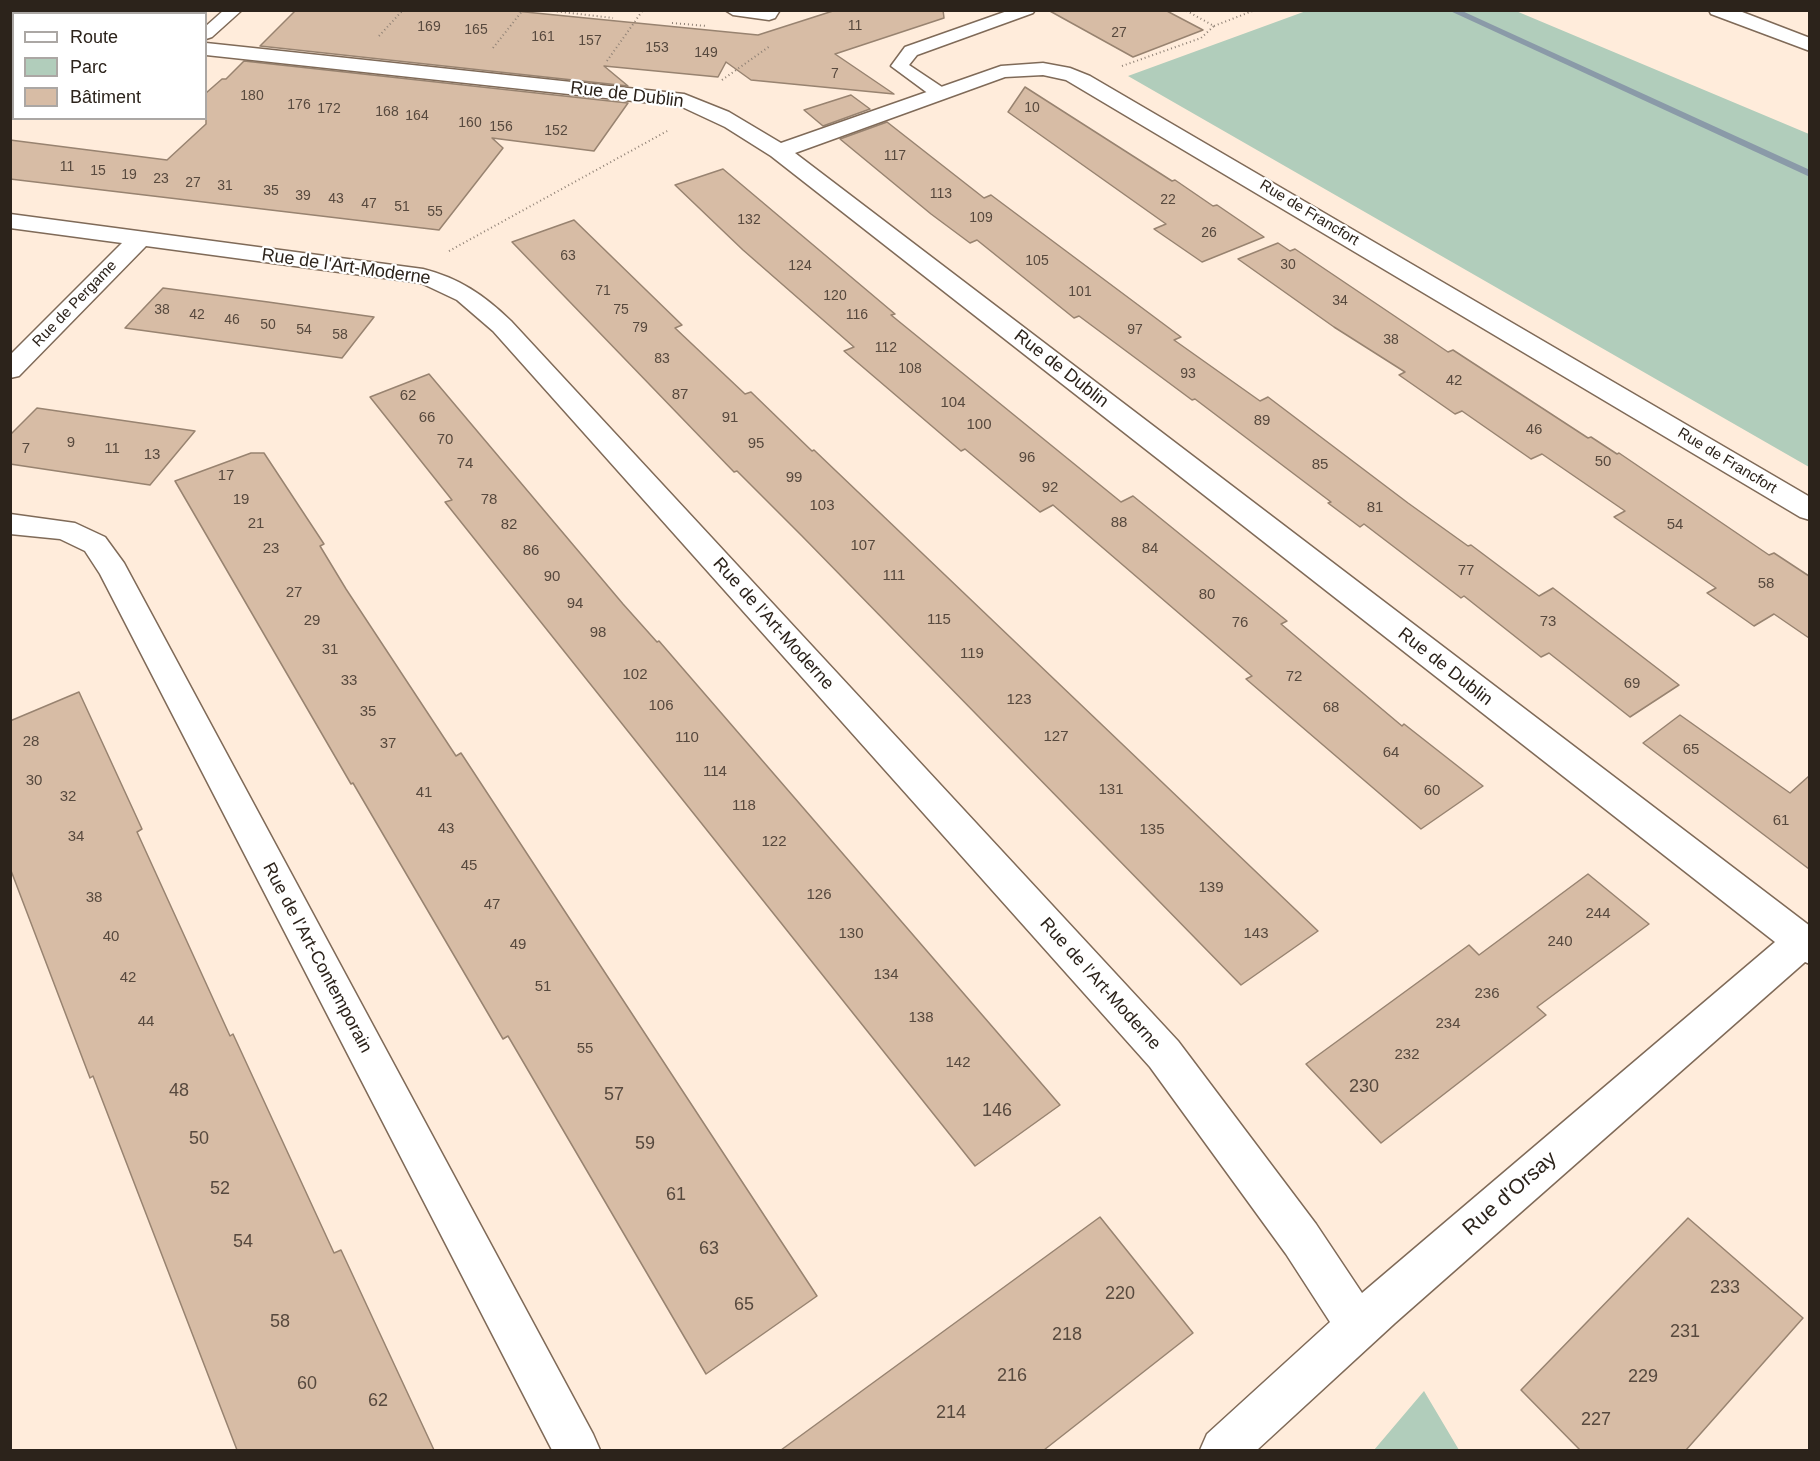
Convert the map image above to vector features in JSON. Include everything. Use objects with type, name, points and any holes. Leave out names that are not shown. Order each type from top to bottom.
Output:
[{"type":"street","points":[[1718,10],[1809,45]]},
{"type":"street","name":"Rue de Dublin","points":[[207,49],[684,100],[709,108],[740,125],[779,151],[1806,945]]},
{"type":"street","name":"Rue de Francfort","points":[[779,151],[1001,72],[1024,68],[1066,72],[1809,510]]},
{"type":"street","name":"Rue de l'Art-Moderne","points":[[10,221],[423,276],[455,286],[474,299],[510,335],[1164,1054],[1301,1239],[1358,1325]]},
{"type":"street","name":"Rue de Pergame","points":[[10,370],[140,239]]},
{"type":"street","name":"Rue de l'Art-Contemporain","points":[[10,524],[65,530],[95,544],[113,570],[578,1450]]},
{"type":"street","name":"Rue d'Orsay","points":[[1223,1450],[1358,1325],[1806,945]]},
{"type":"lane","points":[[207,33],[234,10]]},
{"type":"lane","points":[[733,10],[769,15],[772,10]]},
{"type":"lane","points":[[939,93],[899,66],[910,51],[1027,10]]},
{"type":"path","points":[[378,37],[403,10]]},
{"type":"path","points":[[491,50],[523,10]]},
{"type":"path","points":[[545,10],[613,18]]},
{"type":"path","points":[[606,61],[643,10]]},
{"type":"path","points":[[1185,10],[1214,26]]},
{"type":"path","points":[[1083,80],[1201,38],[1214,26],[1255,10]]},
{"type":"path","points":[[722,80],[770,46]]},
{"type":"path","points":[[449,251],[709,108]]},
{"type":"green space","points":[[1306,11],[1516,11],[1809,134],[1809,467],[1128,76]]},
{"type":"green space","points":[[1424,1391],[1459,1450],[1374,1450]]},
{"type":"building","points":[[296,10],[505,10],[758,35],[836,10],[943,10],[944,18],[835,54],[894,94],[751,80],[726,62],[718,77],[604,66],[628,86],[260,46]]},
{"type":"building","points":[[1048,10],[1165,10],[1203,30],[1133,57]]},
{"type":"building","points":[[244,61],[628,103],[594,151],[492,138],[503,148],[439,230],[10,179],[10,140],[167,160],[206,124],[207,92],[222,79],[226,79]]},
{"type":"building","points":[[1025,87],[1172,181],[1175,180],[1213,206],[1217,205],[1264,237],[1202,262],[1154,229],[1166,224],[1008,112]]},
{"type":"building","points":[[851,95],[870,109],[823,126],[804,110]]},
{"type":"building","points":[[887,122],[984,198],[991,195],[1181,337],[1174,340],[1260,401],[1268,397],[1408,503],[1468,546],[1471,545],[1539,596],[1553,588],[1679,685],[1630,717],[1549,653],[1541,657],[1464,596],[1461,598],[1364,524],[1360,527],[1328,503],[1331,502],[1195,399],[1192,400],[1079,316],[1074,318],[977,240],[970,243],[840,139]]},
{"type":"building","points":[[723,169],[895,314],[891,315],[1121,502],[1133,496],[1287,621],[1281,624],[1402,726],[1404,724],[1483,786],[1421,829],[1246,679],[1252,676],[1053,505],[1040,512],[965,449],[961,451],[844,351],[854,347],[743,250],[675,185]]},
{"type":"building","points":[[574,220],[682,325],[675,328],[745,394],[751,392],[812,451],[814,450],[1318,931],[1241,985],[802,536],[737,471],[734,472],[512,242]]},
{"type":"building","points":[[1278,243],[1290,251],[1295,249],[1448,352],[1453,350],[1588,438],[1591,437],[1617,454],[1619,453],[1769,555],[1774,553],[1809,576],[1809,638],[1774,614],[1754,626],[1707,593],[1716,588],[1614,517],[1625,511],[1542,454],[1531,459],[1462,411],[1455,414],[1399,375],[1405,372],[1334,327],[1238,259]]},
{"type":"building","points":[[163,288],[374,317],[342,358],[125,328]]},
{"type":"building","points":[[429,374],[623,604],[657,642],[659,641],[1060,1105],[975,1166],[445,502],[452,500],[370,397]]},
{"type":"building","points":[[37,408],[195,431],[150,485],[10,464],[10,435]]},
{"type":"building","points":[[251,453],[264,453],[324,544],[320,546],[346,589],[456,756],[461,753],[817,1296],[706,1374],[508,1036],[503,1039],[353,783],[351,784],[175,481]]},
{"type":"building","points":[[79,692],[142,829],[137,832],[230,1036],[233,1034],[334,1253],[341,1250],[434,1450],[237,1450],[10,868],[10,721]]},
{"type":"building","points":[[1680,715],[1790,793],[1809,776],[1809,869],[1643,743]]},
{"type":"building","points":[[1588,874],[1649,924],[1537,1007],[1546,1015],[1381,1143],[1306,1064],[1469,945],[1479,955]]},
{"type":"building","points":[[1100,1217],[1193,1333],[1044,1450],[781,1450]]},
{"type":"building","points":[[1688,1218],[1803,1318],[1686,1450],[1580,1450],[1521,1390]]},
{"type":"waterway","points":[[1452,10],[1810,174]]}]
